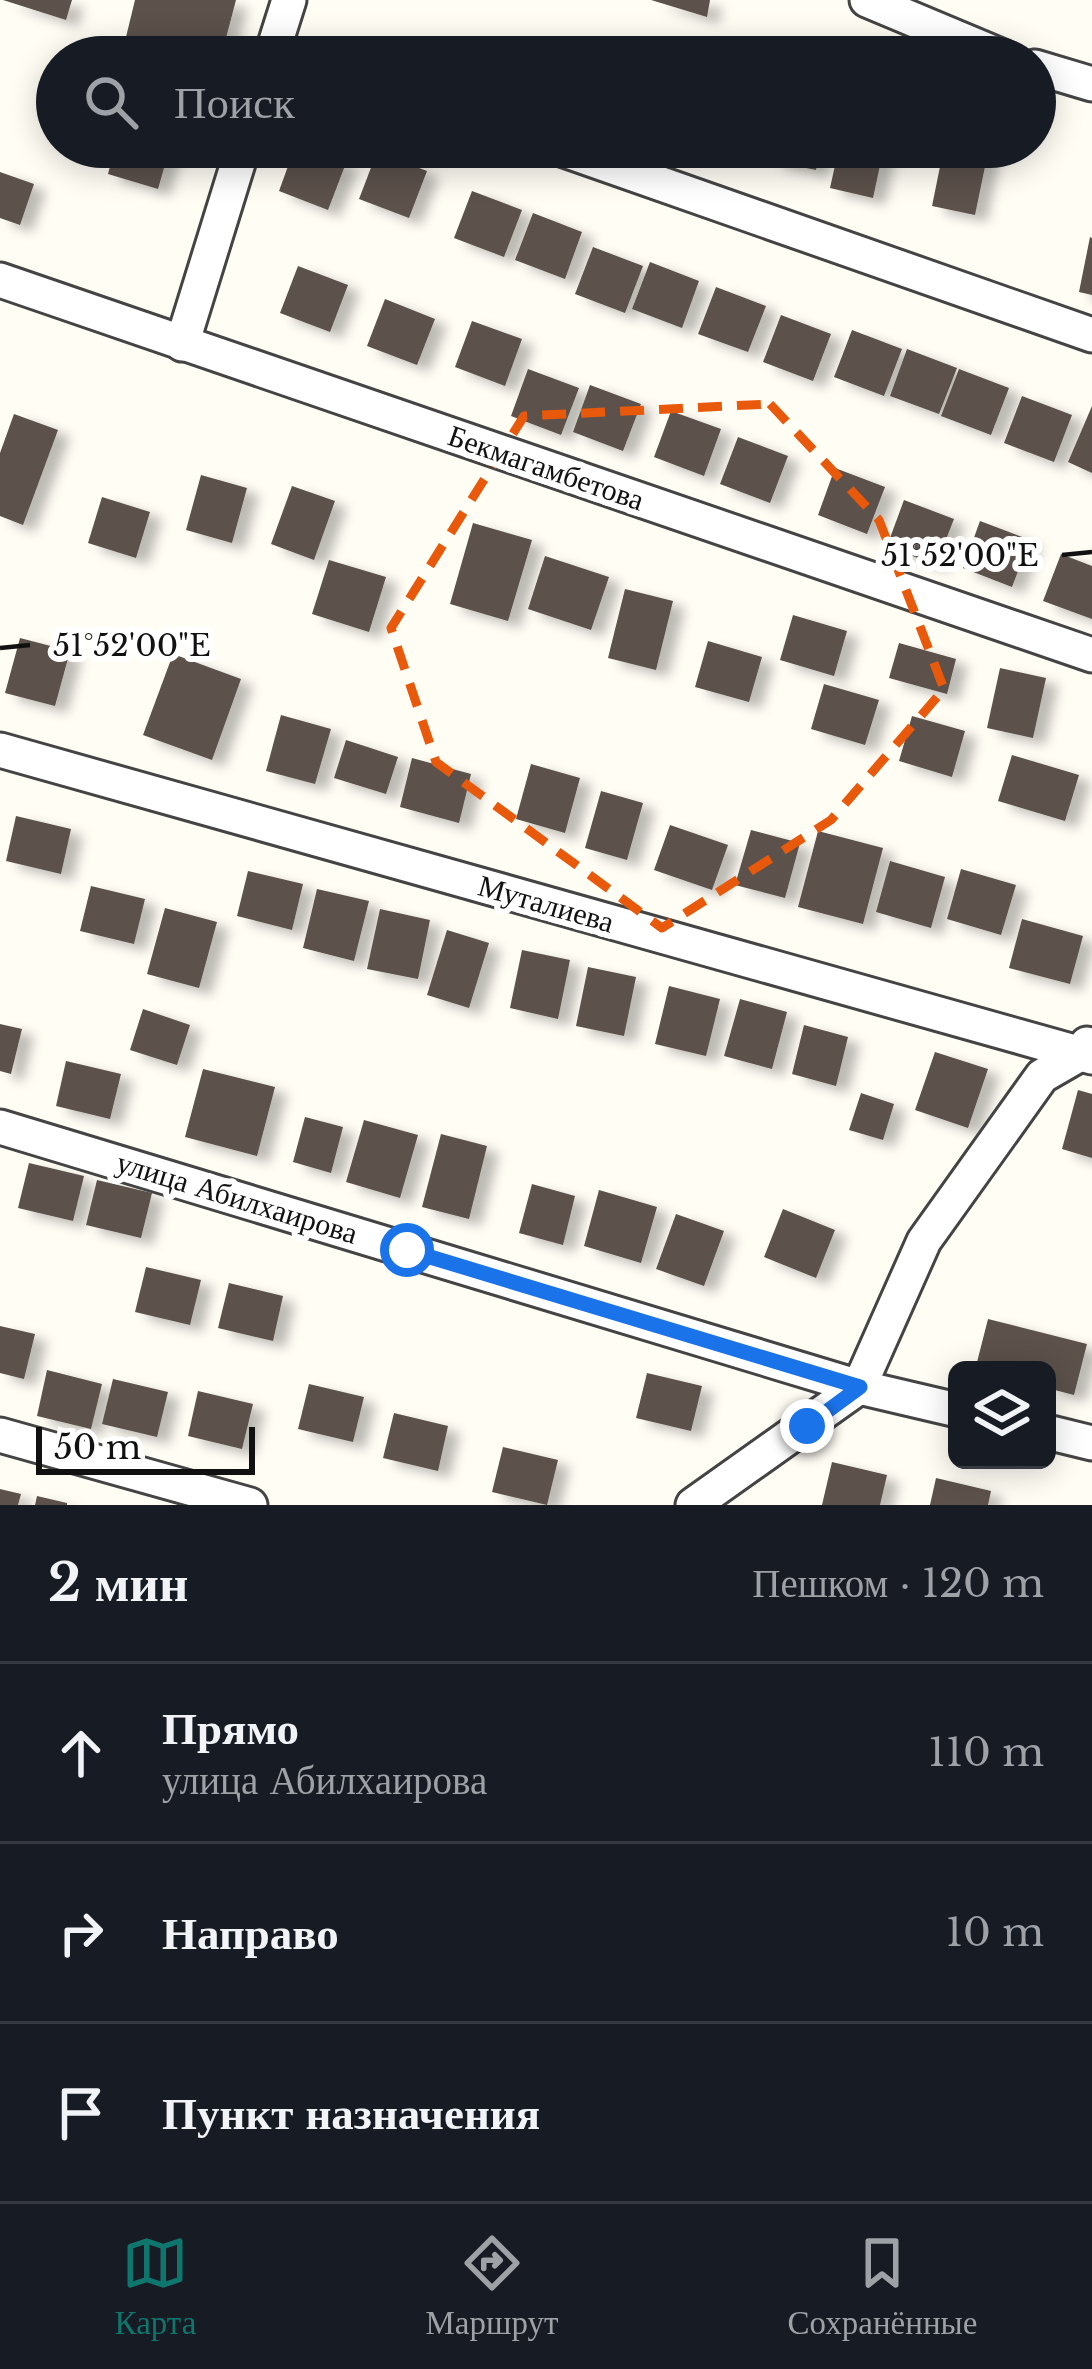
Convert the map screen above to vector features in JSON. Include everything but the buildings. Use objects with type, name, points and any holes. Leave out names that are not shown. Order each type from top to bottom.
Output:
[{"type":"street","points":[[284,36],[289,0]]},
{"type":"street","points":[[867,0],[953,36]]},
{"type":"street","points":[[1056,73],[1092,84]]},
{"type":"street","points":[[182,344],[236,168]]},
{"type":"street","points":[[616,168],[1092,335]]},
{"type":"street","name":"Бекмагамбетова","points":[[0,280],[1092,655]]},
{"type":"street","name":"Муталиева","points":[[0,750],[1088,1049]]},
{"type":"street","points":[[693,1505],[860,1387],[924,1241],[1042,1076],[1088,1049]]},
{"type":"street","name":"улица Абилхаирова","points":[[0,1126],[860,1387],[948,1408]]},
{"type":"street","points":[[1056,1434],[1092,1443]]},
{"type":"street","points":[[0,1435],[250,1505]]},
{"type":"highlighted area","points":[[770,404],[879,520],[944,689],[831,820],[662,928],[436,762],[391,628],[524,416]]},
{"type":"route","points":[[407,1250],[860,1387],[807,1426]]}]
